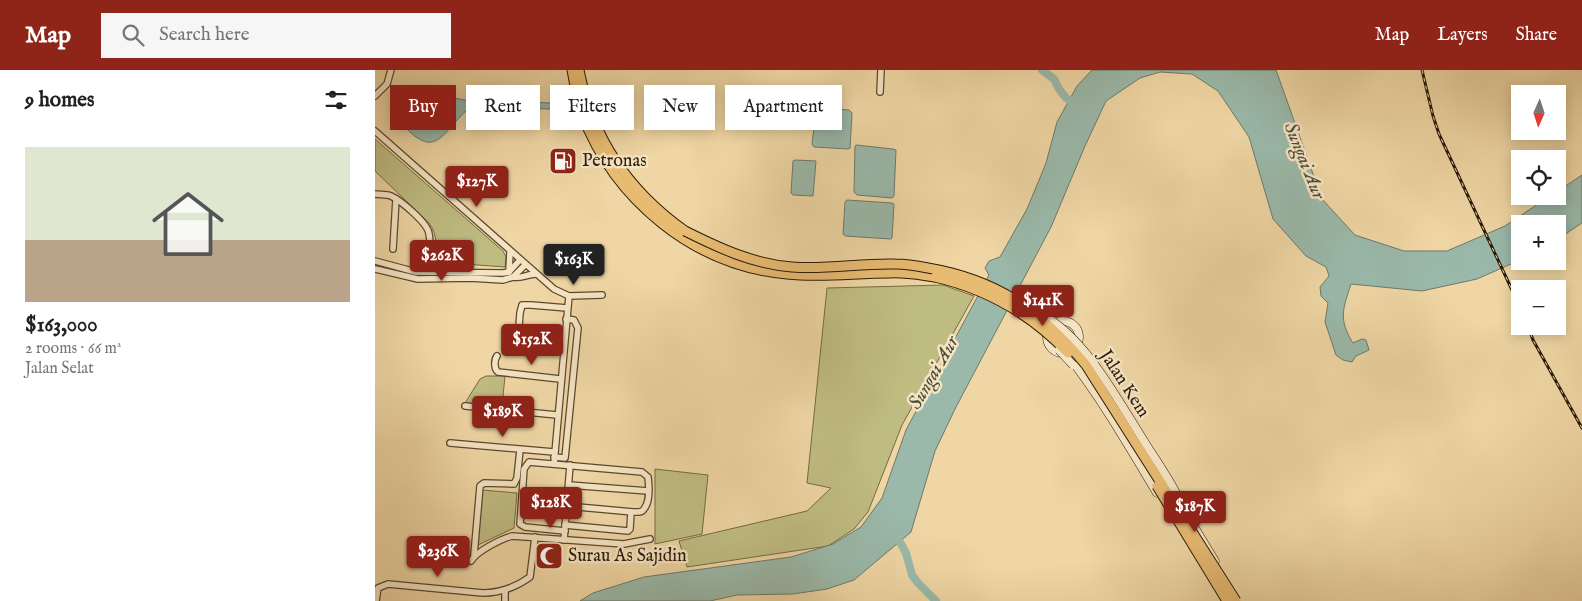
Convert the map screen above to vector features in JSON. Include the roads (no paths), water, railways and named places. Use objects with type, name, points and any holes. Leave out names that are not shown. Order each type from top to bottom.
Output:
[{"type":"main road","points":[[572,70],[582,114],[602,155],[631,194],[653,217],[683,234],[711,254],[754,269],[777,273],[810,276],[890,273],[935,276],[970,287],[1021,307],[1040,317],[1086,365],[1236,601]]},
{"type":"main road","points":[[579,70],[594,122],[612,157],[629,181],[683,234]]},
{"type":"main road","points":[[1021,307],[1062,347],[1088,378],[1156,485],[1226,601]]},
{"type":"street","points":[[377,94],[389,80],[391,70]]},
{"type":"street","points":[[880,92],[881,70]]},
{"type":"street","points":[[375,131],[554,290],[569,296],[602,295]]},
{"type":"street","points":[[375,194],[390,196],[396,199],[427,228],[430,234],[429,257]]},
{"type":"street","points":[[393,249],[396,199]]},
{"type":"street","points":[[511,252],[511,275]]},
{"type":"street","points":[[375,261],[416,272],[536,274]]},
{"type":"street","points":[[375,269],[427,280],[470,278],[503,280],[511,275],[523,262]]},
{"type":"street","points":[[554,458],[569,296]]},
{"type":"street","points":[[518,339],[522,305],[567,308]]},
{"type":"street","name":"Jalan Kem","points":[[1021,307],[1073,365],[1148,476]]},
{"type":"street","name":"Jalan Kem","points":[[1021,307],[1051,319],[1087,354],[1146,445],[1240,601]]},
{"type":"street","points":[[566,319],[574,320],[578,328],[565,458],[529,462],[525,466],[521,524],[525,527],[628,530],[631,512]]},
{"type":"street","points":[[1066,320],[1077,328],[1079,338],[1076,347],[1066,353],[1056,352],[1048,345],[1046,340],[1048,329],[1056,322],[1066,320]]},
{"type":"street","points":[[511,342],[513,339],[518,339],[564,344]]},
{"type":"street","name":"Jalan Kem","points":[[1076,347],[1091,366],[1158,471],[1179,499]]},
{"type":"street","name":"Jalan Kem","points":[[1066,353],[1091,385],[1226,601]]},
{"type":"street","points":[[497,356],[495,360],[498,372],[560,379]]},
{"type":"street","points":[[465,406],[557,415]]},
{"type":"street","points":[[450,443],[520,450],[554,458],[570,465],[642,472],[648,477],[646,508],[641,511],[631,512],[567,506]]},
{"type":"street","points":[[520,450],[517,478],[514,484],[481,484],[473,558],[507,537],[624,544],[650,539]]},
{"type":"street","points":[[564,540],[570,465]]},
{"type":"street","points":[[569,484],[648,491]]},
{"type":"street","points":[[376,601],[380,586],[388,584],[483,593],[505,590],[531,577],[535,538]]},
{"type":"street","points":[[505,590],[505,601]]},
{"type":"water","name":"Sungai Aur","points":[[1092,70],[1276,70],[1322,199],[1355,235],[1404,251],[1447,251],[1511,222],[1511,264],[1477,279],[1422,291],[1351,284],[1343,314],[1345,327],[1353,343],[1362,339],[1366,340],[1369,350],[1356,356],[1352,362],[1343,360],[1336,355],[1325,322],[1328,303],[1321,296],[1320,287],[1329,276],[1326,267],[1306,256],[1273,219],[1249,137],[1218,91],[1192,74],[1160,72],[1140,78],[1106,101],[1051,227],[955,409],[935,451],[911,532],[854,580],[827,589],[793,594],[737,595],[710,601],[580,601],[593,593],[644,577],[791,557],[833,544],[861,527],[882,498],[906,430],[989,275],[985,268],[989,261],[1000,257],[1027,209],[1046,163],[1057,122],[1077,86]]},
{"type":"water","points":[[456,98],[466,100],[465,112],[456,121]]},
{"type":"water","points":[[540,103],[550,103],[550,109],[540,109]]},
{"type":"water","points":[[842,110],[849,110],[852,113],[850,148],[814,147],[812,144],[814,130],[842,130]]},
{"type":"water","points":[[408,130],[448,130],[441,137],[431,142],[425,142]]},
{"type":"water","points":[[856,145],[896,150],[894,196],[892,198],[857,195],[854,192]]},
{"type":"water","points":[[793,161],[816,161],[813,196],[793,195],[791,193]]},
{"type":"water","points":[[1582,175],[1582,223],[1566,234],[1566,215],[1522,215],[1536,205],[1566,205],[1566,186]]},
{"type":"water","points":[[847,200],[894,204],[892,238],[845,236],[843,234],[845,202]]},
{"type":"waterway","points":[[1042,70],[1054,79],[1066,98],[1078,104]]},
{"type":"waterway","points":[[895,533],[906,553],[912,575],[936,601]]},
{"type":"railway","points":[[1422,70],[1439,134],[1511,288]]},
{"type":"railway","points":[[1531,335],[1582,428]]},
{"type":"place","name":"Petronas","points":[[563,161]]},
{"type":"place","name":"Surau As Sajidin","points":[[549,556]]}]
